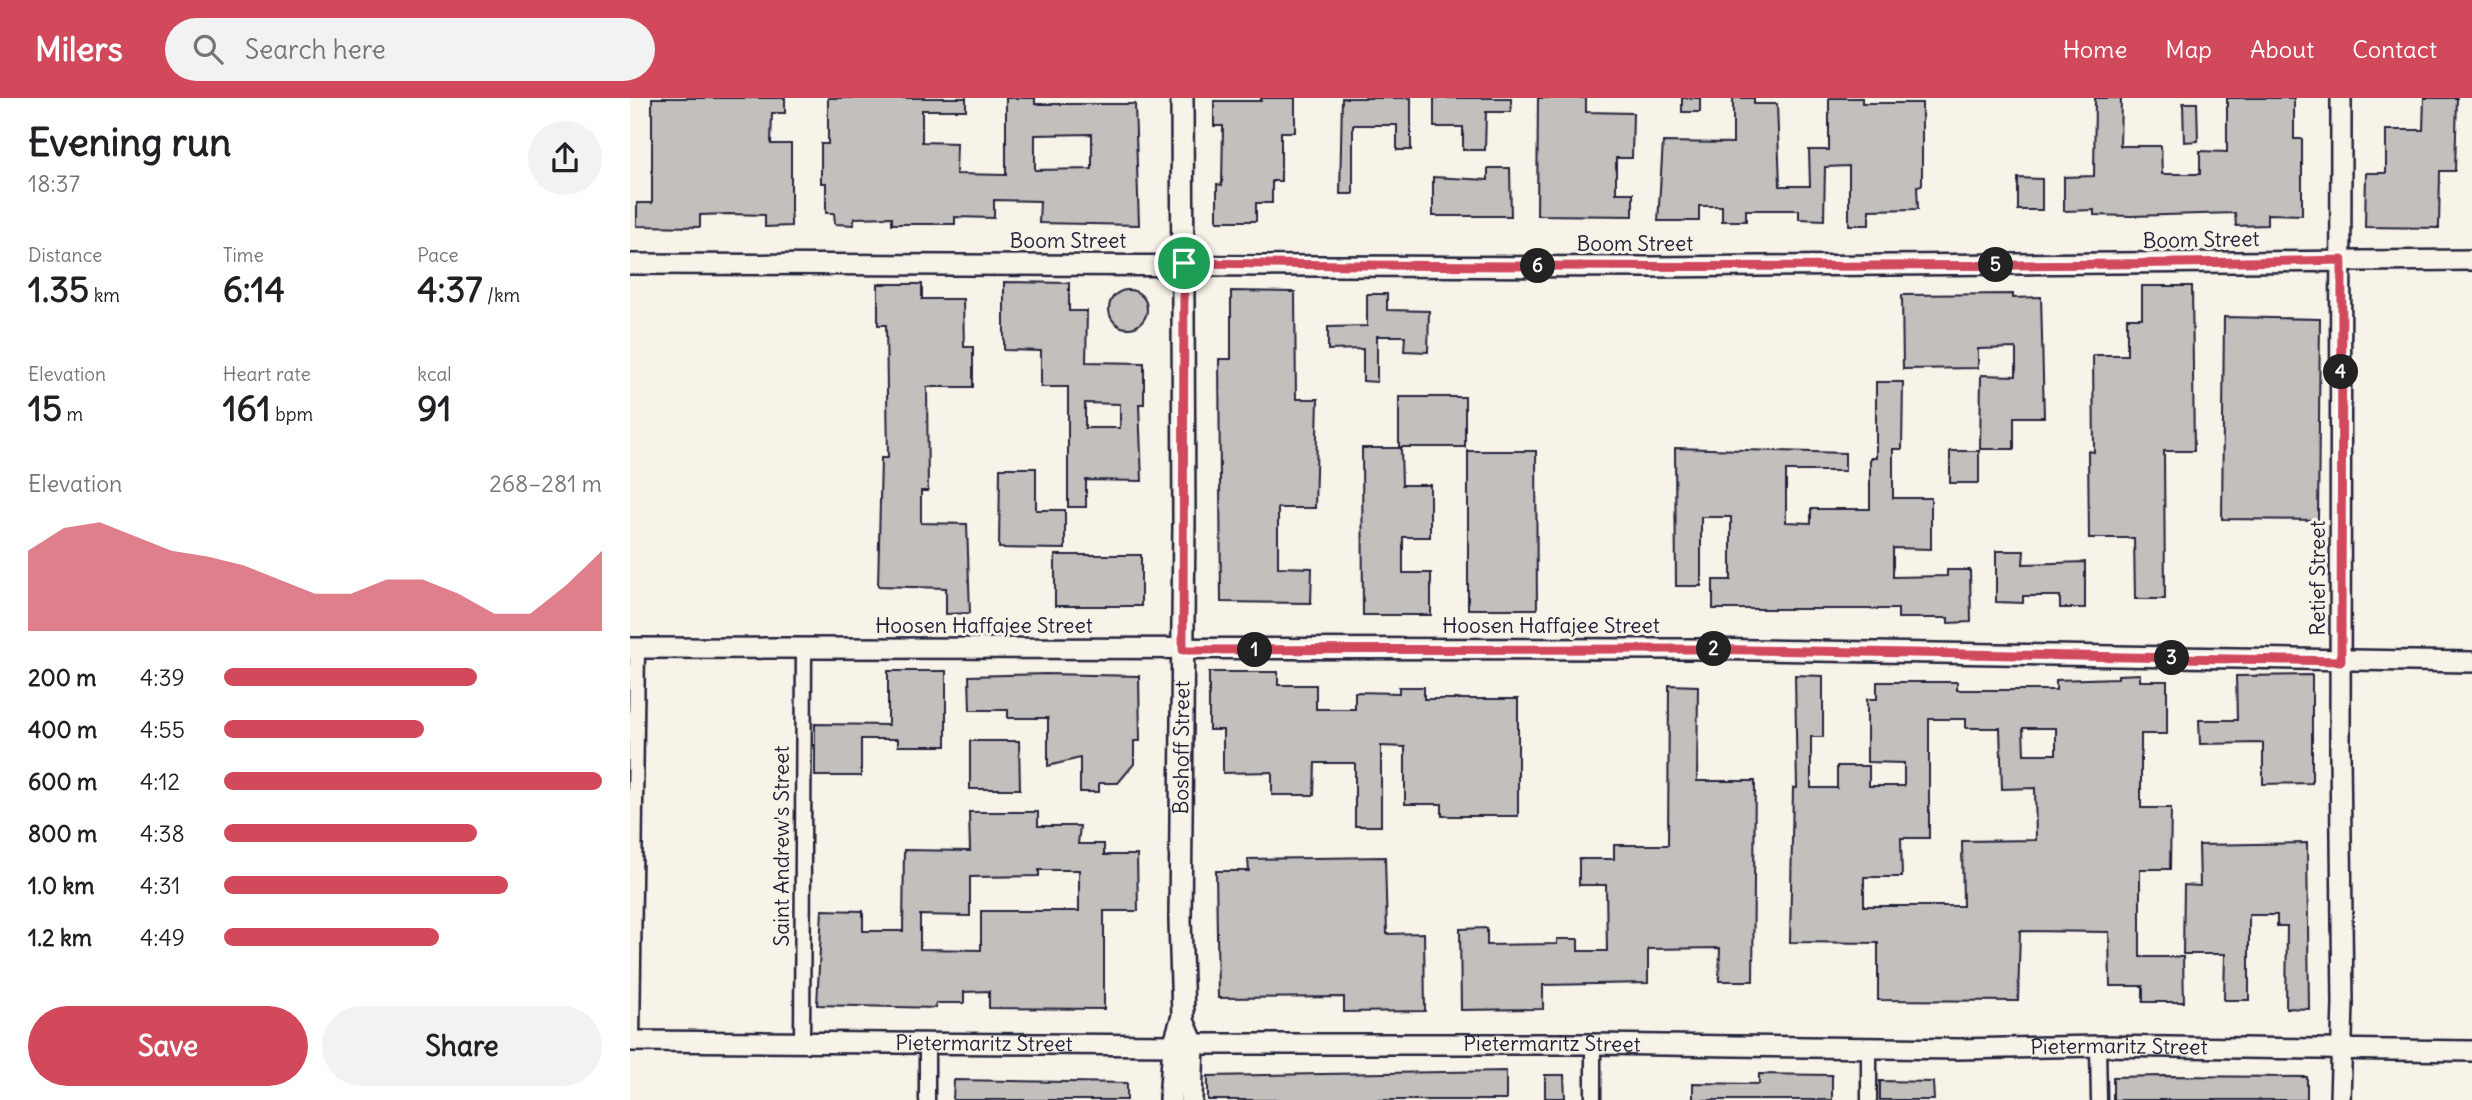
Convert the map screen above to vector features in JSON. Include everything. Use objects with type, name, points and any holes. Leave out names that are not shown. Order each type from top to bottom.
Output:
[{"type":"main road","name":"Boshoff Street","points":[[1182,98],[1184,263],[1180,920],[1183,1044],[1191,1100]]},
{"type":"main road","name":"Boshoff Street","points":[[1170,1100],[1183,1044]]},
{"type":"street","name":"Retief Street","points":[[2340,1100],[2341,98]]},
{"type":"street","name":"Boom Street","points":[[630,264],[1843,266],[2472,260]]},
{"type":"street","name":"Hoosen Haffajee Street","points":[[634,648],[1698,649],[2472,662]]},
{"type":"street","points":[[631,1041],[634,648]]},
{"type":"street","name":"Saint Andrew's Street","points":[[802,1043],[804,648]]},
{"type":"street","name":"Pietermaritz Street","points":[[631,1041],[1592,1044],[1959,1049],[2098,1046],[2472,1052]]},
{"type":"street","points":[[927,1043],[927,1100]]},
{"type":"street","points":[[1592,1044],[1593,1100]]},
{"type":"street","points":[[1869,1046],[1869,1100]]},
{"type":"street","points":[[2098,1046],[2099,1100]]},
{"type":"building","points":[[652,98],[785,98],[785,113],[772,113],[771,144],[791,144],[791,226],[765,227],[765,215],[729,214],[700,215],[700,227],[637,226],[637,203],[652,203]]},
{"type":"building","points":[[828,98],[966,98],[966,110],[922,110],[922,142],[957,143],[956,174],[1006,175],[1006,98],[1035,98],[1035,104],[1135,104],[1139,225],[1039,223],[1040,201],[994,200],[994,218],[955,217],[955,224],[892,224],[892,217],[854,218],[854,225],[835,224],[834,213],[826,213],[826,183],[821,183],[821,144],[828,144]],"holes":[[[1092,134],[1092,169],[1035,170],[1035,135]]]},
{"type":"building","points":[[1261,98],[1295,98],[1295,132],[1281,132],[1281,181],[1272,181],[1272,203],[1256,203],[1256,221],[1217,221],[1217,184],[1222,185],[1223,126],[1214,126],[1214,101],[1261,101]]},
{"type":"building","points":[[1342,98],[1411,98],[1411,150],[1397,150],[1397,125],[1353,125],[1353,194],[1340,194]]},
{"type":"building","points":[[1434,98],[1511,98],[1511,112],[1486,112],[1485,150],[1463,150],[1463,127],[1434,127]]},
{"type":"building","points":[[1538,98],[1586,98],[1586,112],[1633,113],[1632,158],[1616,158],[1616,193],[1633,193],[1633,216],[1537,215]]},
{"type":"building","points":[[1682,98],[1700,98],[1700,112],[1682,112]]},
{"type":"building","points":[[1733,98],[1754,98],[1754,104],[1777,104],[1780,186],[1810,186],[1809,150],[1829,150],[1829,98],[1862,98],[1862,103],[1922,103],[1922,185],[1917,186],[1918,209],[1869,210],[1869,225],[1849,225],[1849,166],[1825,167],[1824,220],[1799,219],[1799,210],[1746,210],[1746,221],[1722,221],[1722,206],[1699,206],[1699,221],[1658,221],[1663,142],[1733,143]]},
{"type":"building","points":[[2095,98],[2121,98],[2120,146],[2161,146],[2162,174],[2200,174],[2200,151],[2227,152],[2227,98],[2294,98],[2294,139],[2302,139],[2302,215],[2267,214],[2267,225],[2236,226],[2235,213],[2131,216],[2094,215],[2094,210],[2064,211],[2064,177],[2094,176]]},
{"type":"building","points":[[2424,98],[2457,98],[2455,171],[2440,171],[2439,228],[2365,227],[2366,173],[2386,173],[2386,130],[2423,130]]},
{"type":"building","points":[[2183,103],[2197,103],[2198,141],[2184,142]]},
{"type":"building","points":[[1488,168],[1510,168],[1511,216],[1433,216],[1433,177],[1488,180]]},
{"type":"building","points":[[2018,178],[2042,179],[2042,210],[2018,210]]},
{"type":"building","points":[[1004,282],[1069,283],[1069,311],[1087,311],[1086,362],[1144,363],[1144,404],[1139,404],[1142,481],[1086,480],[1086,507],[1068,507],[1068,387],[1041,387],[1041,351],[1004,350]],"holes":[[[1085,403],[1120,404],[1120,428],[1085,428]]]},
{"type":"building","points":[[878,284],[922,284],[922,299],[963,299],[964,347],[973,347],[973,387],[927,387],[928,491],[921,491],[921,523],[967,524],[970,613],[946,614],[946,588],[878,586],[881,458],[888,458],[886,325],[878,325]]},
{"type":"building","points":[[2142,286],[2192,286],[2194,451],[2164,451],[2165,599],[2135,599],[2134,538],[2089,538],[2088,451],[2094,452],[2093,355],[2127,355],[2127,318],[2142,318]]},
{"type":"building","points":[[1128,290],[1141,296],[1147,309],[1141,322],[1128,328],[1115,322],[1109,309],[1115,296]]},
{"type":"building","points":[[1231,291],[1295,292],[1296,399],[1318,399],[1315,508],[1278,508],[1278,567],[1312,568],[1311,603],[1221,602],[1219,359],[1231,359]]},
{"type":"building","points":[[1367,294],[1387,294],[1387,310],[1429,311],[1428,352],[1404,351],[1405,336],[1377,336],[1377,382],[1363,381],[1363,349],[1328,350],[1328,327],[1367,326]]},
{"type":"building","points":[[2013,294],[2013,298],[2041,297],[2044,417],[2014,417],[2014,449],[1980,449],[1981,375],[2016,376],[2016,348],[1978,349],[1978,368],[1903,369],[1902,295]]},
{"type":"building","points":[[2224,317],[2320,319],[2318,520],[2222,519]]},
{"type":"building","points":[[1876,382],[1903,382],[1902,449],[1893,449],[1893,498],[1931,498],[1931,549],[1893,548],[1893,577],[1947,576],[1947,570],[1970,570],[1971,622],[1948,623],[1948,618],[1898,618],[1898,609],[1713,609],[1713,580],[1731,580],[1731,517],[1701,517],[1701,586],[1676,586],[1675,448],[1845,453],[1845,471],[1786,471],[1786,522],[1811,523],[1811,509],[1870,509],[1870,458],[1876,458]]},
{"type":"building","points":[[1399,397],[1465,397],[1465,447],[1399,447]]},
{"type":"building","points":[[1362,448],[1401,448],[1402,485],[1430,485],[1430,537],[1403,537],[1403,573],[1431,573],[1431,615],[1363,615]]},
{"type":"building","points":[[1468,451],[1536,451],[1537,609],[1468,609]]},
{"type":"building","points":[[1950,451],[1979,451],[1979,483],[1950,483]]},
{"type":"building","points":[[1000,468],[1036,468],[1036,510],[1065,510],[1065,549],[999,548]]},
{"type":"building","points":[[1996,551],[2024,551],[2023,564],[2085,562],[2085,608],[2060,608],[2060,596],[2023,596],[2023,603],[1996,602]]},
{"type":"building","points":[[1055,555],[1141,555],[1141,606],[1055,606]]},
{"type":"building","points":[[888,671],[946,671],[946,746],[898,746],[898,739],[861,739],[861,776],[815,776],[815,724],[888,725]]},
{"type":"building","points":[[1209,672],[1278,672],[1278,685],[1316,685],[1316,709],[1355,709],[1355,692],[1399,693],[1399,687],[1424,687],[1424,699],[1518,699],[1518,816],[1442,816],[1442,804],[1405,804],[1405,747],[1381,746],[1381,826],[1355,826],[1355,763],[1315,763],[1314,795],[1272,795],[1272,772],[1223,773],[1223,730],[1209,730]]},
{"type":"building","points":[[2140,674],[2140,681],[2167,681],[2167,734],[2141,734],[2141,808],[2171,808],[2170,869],[2140,869],[2140,957],[2183,957],[2184,1002],[2143,1002],[2143,986],[2110,986],[2109,932],[2020,931],[2018,1001],[1878,1000],[1878,943],[1790,942],[1793,788],[1797,788],[1795,675],[1823,676],[1823,737],[1811,737],[1811,788],[1837,788],[1837,766],[1869,766],[1869,786],[1904,786],[1904,763],[1867,762],[1867,699],[1877,699],[1877,682],[1957,682],[1957,690],[2056,690],[2056,680],[2118,678],[2118,675]],"holes":[[[1929,719],[1966,719],[1966,728],[2000,728],[2002,789],[2035,788],[2036,840],[1962,841],[1963,906],[1864,906],[1864,877],[1902,877],[1901,838],[1929,838]],[[2023,728],[2056,728],[2056,754],[2024,754]]]},
{"type":"building","points":[[2312,675],[2312,783],[2263,784],[2263,743],[2200,744],[2199,720],[2237,720],[2236,676]]},
{"type":"building","points":[[969,676],[1139,676],[1140,741],[1134,741],[1134,764],[1118,783],[1099,783],[1099,792],[1080,792],[1080,758],[1048,766],[1048,718],[1008,718],[1008,710],[970,710]]},
{"type":"building","points":[[1669,685],[1698,686],[1697,781],[1755,781],[1753,981],[1719,981],[1720,948],[1648,949],[1648,983],[1543,985],[1543,1009],[1461,1010],[1460,929],[1487,928],[1487,945],[1557,944],[1557,939],[1578,939],[1578,951],[1607,951],[1606,885],[1579,885],[1579,859],[1614,859],[1614,845],[1668,845]]},
{"type":"building","points":[[970,741],[1019,741],[1020,789],[970,789]]},
{"type":"building","points":[[969,812],[1038,812],[1038,826],[1080,826],[1078,844],[1104,844],[1104,855],[1137,855],[1138,911],[1104,911],[1104,1009],[989,1008],[989,991],[964,992],[964,1003],[936,1003],[936,1008],[817,1005],[822,910],[863,911],[863,931],[903,931],[904,850],[970,851]],"holes":[[[1039,870],[1079,870],[1079,911],[981,911],[981,950],[920,949],[920,915],[970,916],[970,877],[1039,876]]]},
{"type":"building","points":[[2307,843],[2309,1009],[2286,1008],[2287,926],[2277,926],[2277,915],[2249,915],[2249,1000],[2224,1000],[2225,954],[2183,954],[2184,885],[2200,886],[2199,845]]},
{"type":"building","points":[[1385,857],[1387,934],[1424,933],[1425,1011],[1344,1012],[1344,997],[1218,998],[1216,871],[1249,871],[1248,859]]},
{"type":"building","points":[[1506,1071],[1506,1100],[1208,1100],[1208,1076]]},
{"type":"building","points":[[1759,1074],[1832,1075],[1832,1100],[1693,1100],[1693,1083],[1759,1084]]},
{"type":"building","points":[[1545,1075],[1564,1075],[1565,1098],[1545,1098]]},
{"type":"building","points":[[2113,1077],[2307,1077],[2307,1100],[2113,1100]]},
{"type":"building","points":[[954,1080],[1127,1083],[1127,1100],[953,1100]]},
{"type":"building","points":[[1880,1081],[1933,1082],[1934,1100],[1880,1100]]},
{"type":"route","points":[[2342,260],[2341,661],[1698,649],[1183,650],[1184,263],[1651,267],[2342,260]]}]
